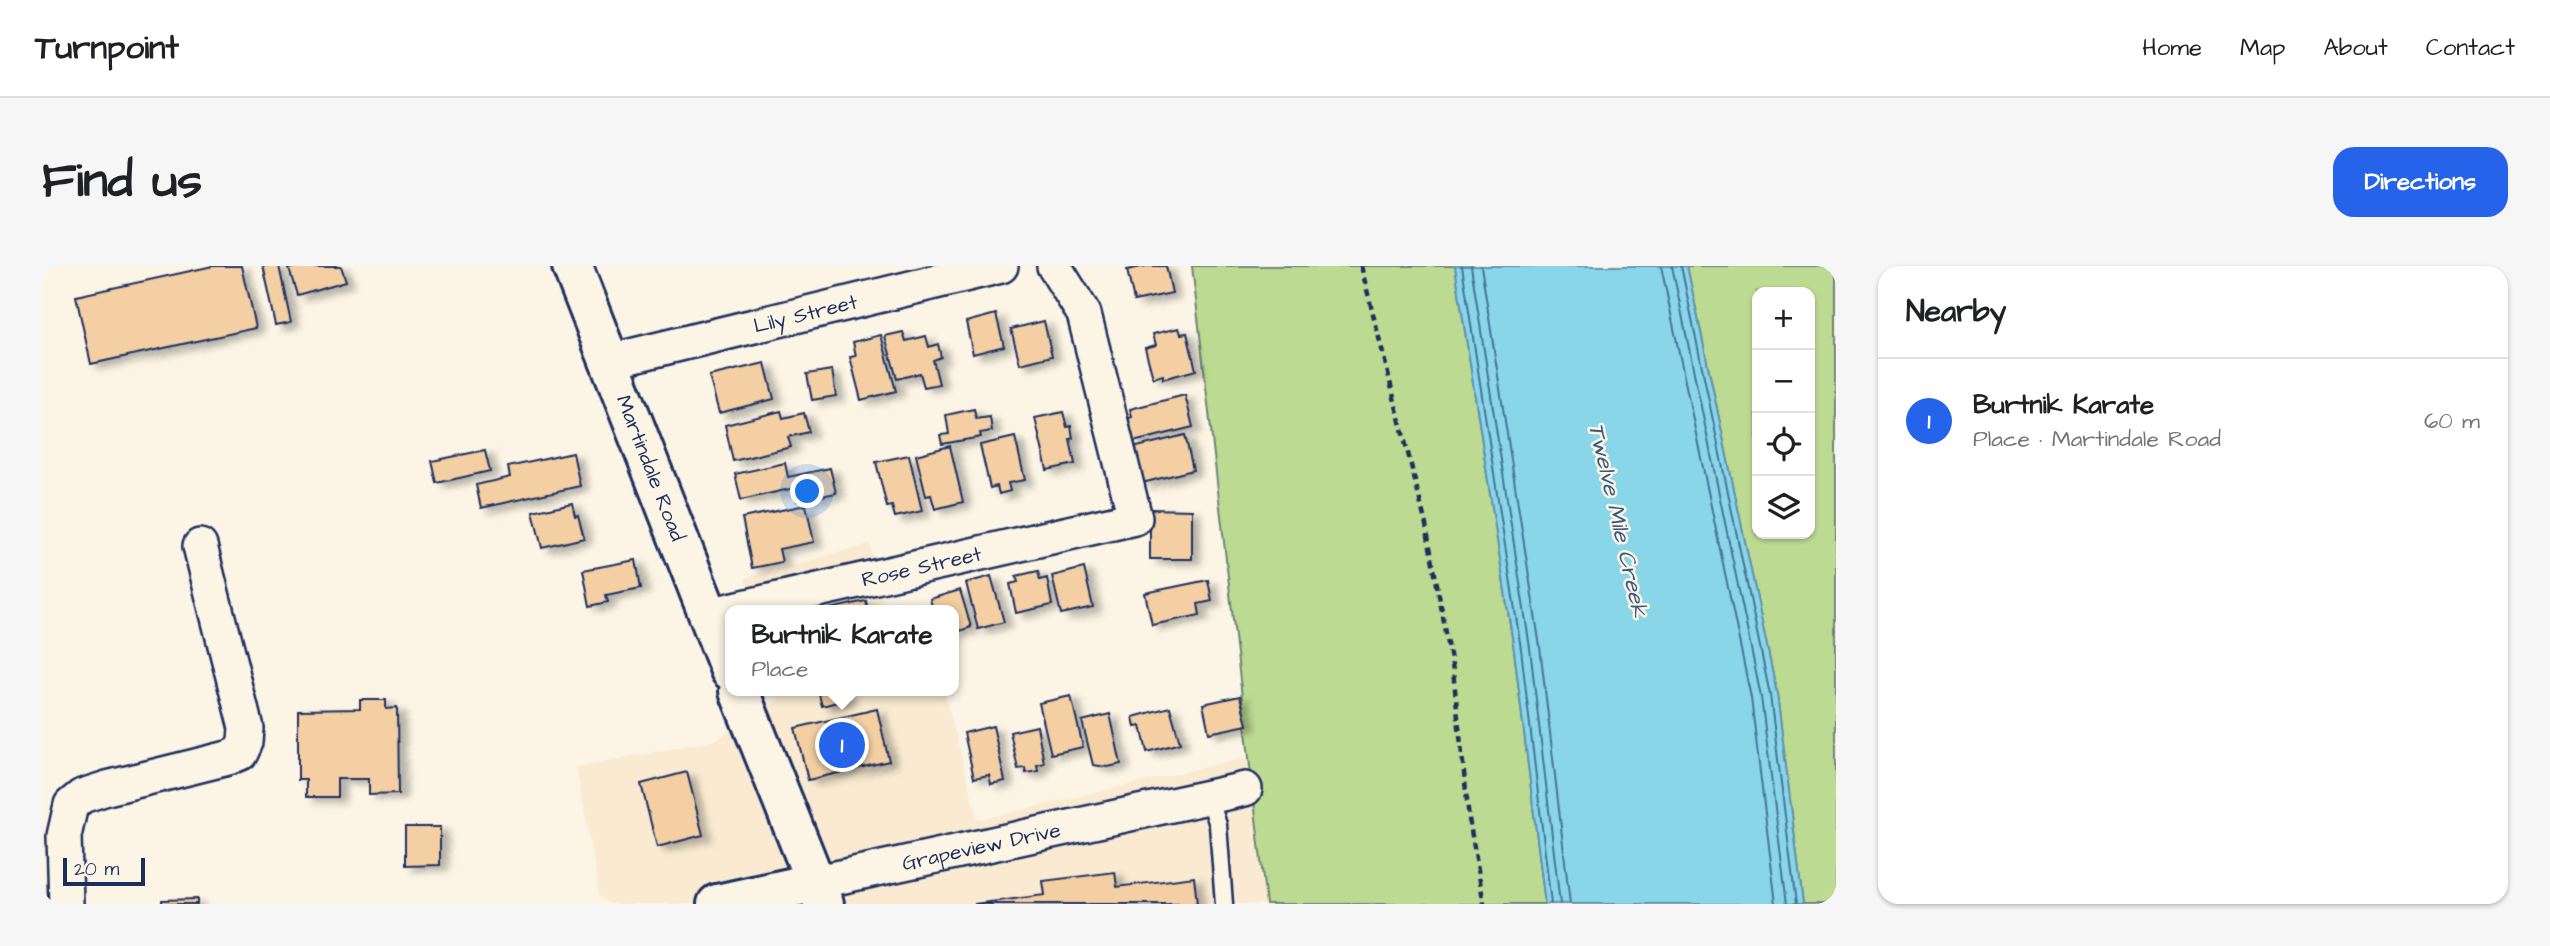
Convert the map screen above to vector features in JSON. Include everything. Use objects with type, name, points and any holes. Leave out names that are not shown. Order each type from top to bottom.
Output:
[{"type":"main road","name":"Martindale Road","points":[[572,266],[725,658]]},
{"type":"main road","points":[[740,696],[820,893]]},
{"type":"main road","name":"Grapeview Drive","points":[[717,904],[820,893]]},
{"type":"street","name":"Lily Street","points":[[610,360],[1001,266]]},
{"type":"street","name":"Rose Street","points":[[752,605],[1135,518],[1084,314],[1054,266]]},
{"type":"street","points":[[66,904],[64,836],[71,805],[82,796],[107,788],[228,758],[240,753],[245,742],[246,728],[200,546]]},
{"type":"street","name":"Rose Street","points":[[708,615],[725,611]]},
{"type":"street","name":"Grapeview Drive","points":[[820,893],[1245,789]]},
{"type":"lane","points":[[1209,797],[1218,825],[1224,904]]},
{"type":"path","points":[[1361,266],[1428,538],[1454,671],[1469,819],[1484,904]]},
{"type":"shaded area","points":[[870,544],[884,605],[753,605],[745,578]]},
{"type":"shaded area","points":[[778,696],[945,696],[978,820],[1249,757],[1266,904],[610,904],[600,896],[576,767],[716,740],[779,700]]},
{"type":"green space","points":[[1192,266],[1455,266],[1514,650],[1545,904],[1266,904]]},
{"type":"green space","points":[[1687,266],[1836,266],[1836,904],[1803,904],[1777,694]]},
{"type":"water","name":"Twelve Mile Creek","points":[[1455,266],[1687,266],[1777,694],[1803,904],[1545,904],[1514,650]]},
{"type":"building","points":[[213,266],[242,266],[256,328],[91,364],[76,296]]},
{"type":"building","points":[[263,266],[279,266],[291,322],[276,325]]},
{"type":"building","points":[[299,266],[341,266],[346,281],[297,295],[289,269]]},
{"type":"building","points":[[1166,266],[1172,293],[1134,301],[1127,270]]},
{"type":"building","points":[[996,314],[1004,346],[973,354],[966,322]]},
{"type":"building","points":[[1044,321],[1052,356],[1020,364],[1011,329]]},
{"type":"building","points":[[1179,328],[1181,334],[1187,333],[1196,370],[1163,379],[1163,375],[1153,378],[1145,348],[1156,345],[1153,334]]},
{"type":"building","points":[[903,332],[906,341],[926,336],[929,347],[938,344],[941,357],[933,360],[939,384],[924,387],[920,373],[897,379],[885,336]]},
{"type":"building","points":[[881,335],[896,391],[861,400],[850,357],[856,356],[853,342]]},
{"type":"building","points":[[765,363],[774,399],[719,413],[709,376]]},
{"type":"building","points":[[832,370],[836,396],[812,400],[807,374]]},
{"type":"building","points":[[1185,395],[1193,427],[1133,442],[1127,419],[1132,417],[1130,409]]},
{"type":"building","points":[[974,409],[976,419],[990,417],[992,431],[980,433],[981,437],[942,444],[940,435],[949,434],[946,415]]},
{"type":"building","points":[[781,411],[783,418],[804,413],[809,432],[788,437],[791,447],[733,461],[725,425]]},
{"type":"building","points":[[1063,412],[1067,427],[1071,426],[1073,438],[1070,439],[1075,464],[1047,470],[1035,418]]},
{"type":"building","points":[[1185,435],[1193,470],[1142,483],[1133,448]]},
{"type":"building","points":[[1015,437],[1025,480],[1008,483],[1010,491],[999,494],[997,486],[990,488],[980,445]]},
{"type":"building","points":[[950,446],[963,502],[935,509],[931,495],[926,496],[916,455]]},
{"type":"building","points":[[485,450],[490,471],[437,483],[432,461]]},
{"type":"building","points":[[573,453],[580,486],[481,508],[476,485],[510,477],[508,467]]},
{"type":"building","points":[[909,455],[922,511],[895,517],[892,506],[887,507],[876,462]]},
{"type":"building","points":[[785,463],[788,477],[830,468],[836,493],[797,501],[794,488],[741,500],[735,474]]},
{"type":"building","points":[[572,503],[584,538],[542,548],[533,512]]},
{"type":"building","points":[[806,505],[814,542],[779,549],[782,562],[752,568],[742,518]]},
{"type":"building","points":[[1150,509],[1192,510],[1192,559],[1150,559]]},
{"type":"building","points":[[636,560],[641,588],[606,595],[608,602],[590,606],[583,570]]},
{"type":"building","points":[[1084,568],[1093,607],[1061,614],[1052,576]]},
{"type":"building","points":[[1038,571],[1040,580],[1047,578],[1052,605],[1016,613],[1010,584],[1018,582],[1016,576]]},
{"type":"building","points":[[991,576],[1004,622],[978,629],[966,583]]},
{"type":"building","points":[[1208,580],[1212,601],[1198,604],[1200,615],[1152,625],[1145,593]]},
{"type":"building","points":[[960,590],[971,627],[959,631],[959,605],[932,605],[930,599]]},
{"type":"building","points":[[866,601],[867,605],[848,605]]},
{"type":"building","points":[[819,696],[847,696],[848,699],[822,706]]},
{"type":"building","points":[[1071,696],[1083,747],[1051,754],[1039,703]]},
{"type":"building","points":[[1240,696],[1247,725],[1209,733],[1203,704]]},
{"type":"building","points":[[360,700],[386,700],[386,709],[397,708],[398,794],[369,795],[369,779],[337,779],[337,797],[306,797],[306,780],[298,780],[298,710],[360,709]]},
{"type":"building","points":[[1170,707],[1180,743],[1147,752],[1141,726],[1135,727],[1133,717]]},
{"type":"building","points":[[877,709],[889,761],[808,780],[795,728]]},
{"type":"building","points":[[1110,714],[1121,764],[1108,767],[1093,765],[1082,721]]},
{"type":"building","points":[[993,726],[1005,781],[991,784],[989,775],[974,778],[964,733]]},
{"type":"building","points":[[1037,726],[1044,763],[1037,765],[1038,771],[1026,773],[1025,768],[1018,769],[1010,732]]},
{"type":"building","points":[[687,772],[703,835],[657,847],[641,784]]},
{"type":"building","points":[[405,827],[440,827],[440,865],[405,866]]},
{"type":"building","points":[[1115,872],[1117,887],[1194,877],[1197,904],[974,904],[1045,895],[1043,881]]},
{"type":"building","points":[[197,899],[197,904],[162,904],[162,900]]},
{"type":"place","name":"Burtnik Karate","points":[[842,745]]}]
